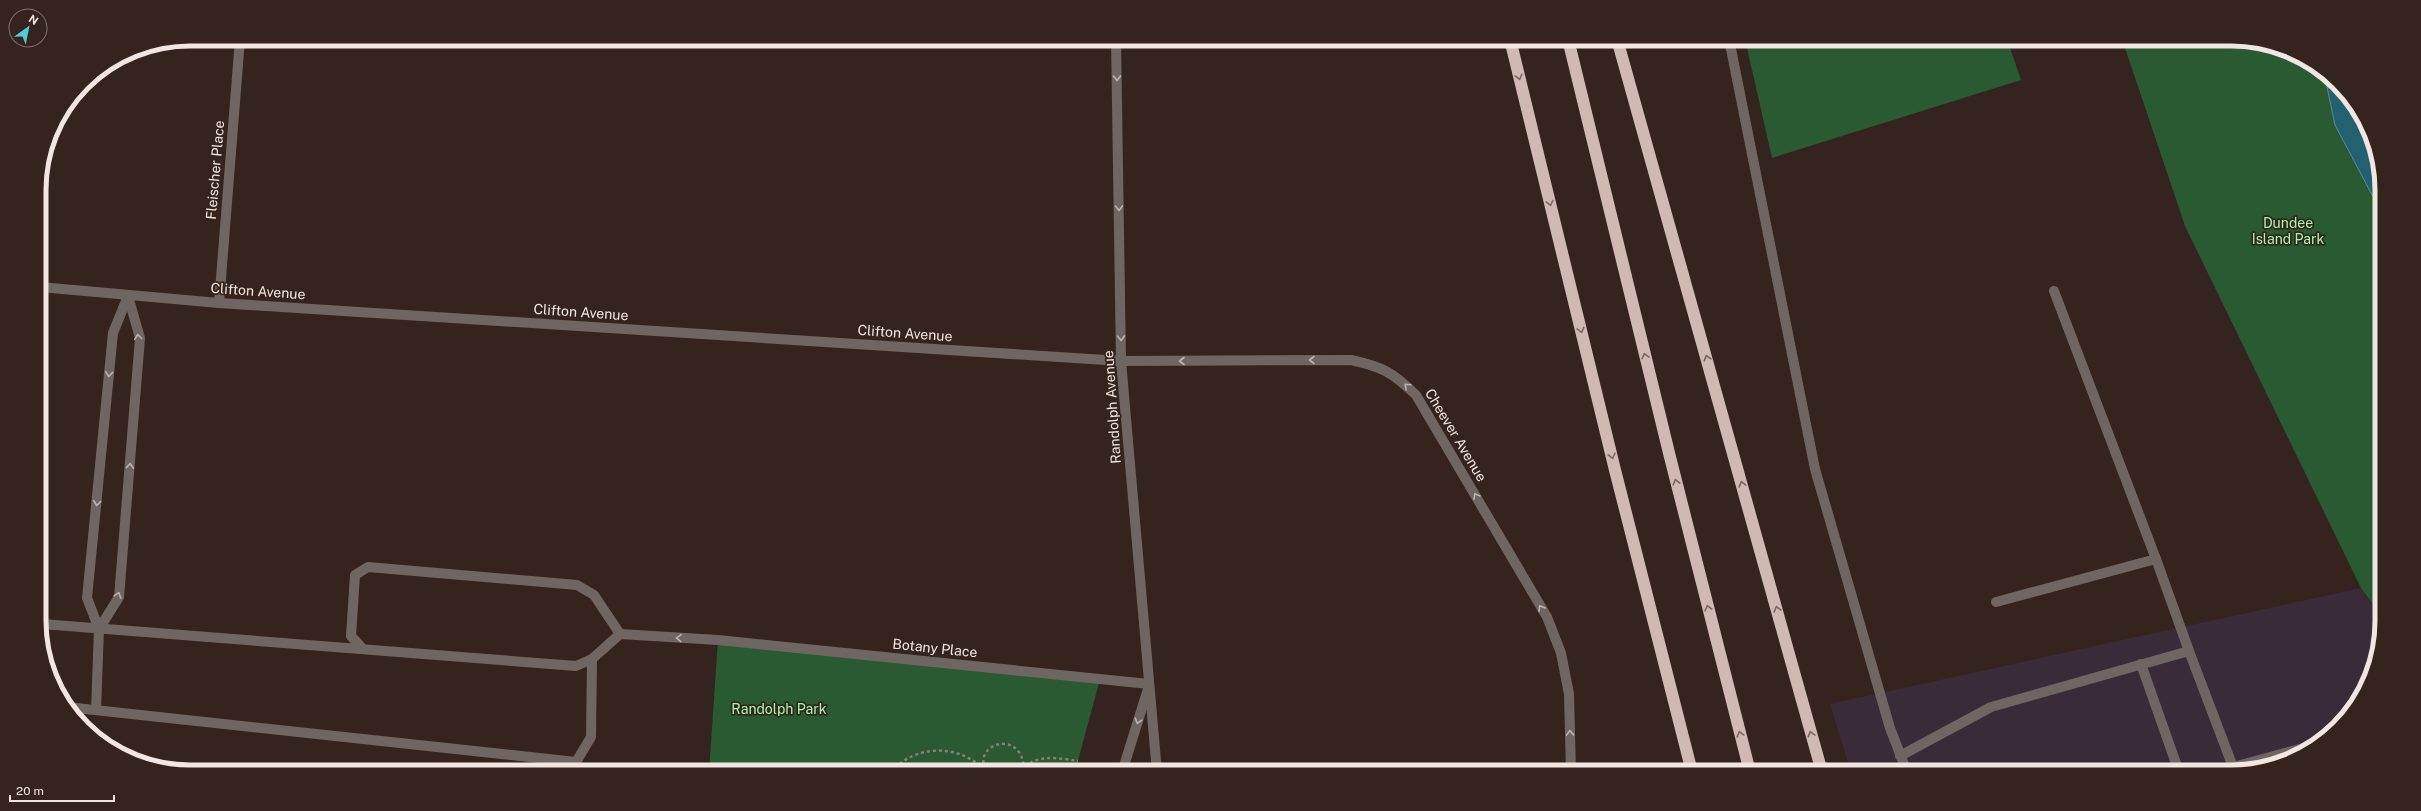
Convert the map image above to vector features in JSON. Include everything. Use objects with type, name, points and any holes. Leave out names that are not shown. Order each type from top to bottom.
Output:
[{"type":"highway","points":[[1512,46],[1615,470],[1690,765]]},
{"type":"highway","points":[[1570,46],[1670,457],[1748,765]]},
{"type":"highway","points":[[1619,46],[1820,765]]},
{"type":"street","name":"Fleischer Place","points":[[218,303],[239,46]]},
{"type":"street","name":"Randolph Avenue","points":[[1116,46],[1121,361],[1156,765]]},
{"type":"street","points":[[1730,46],[1815,469],[1890,728],[1904,765]]},
{"type":"street","name":"Clifton Avenue","points":[[46,287],[128,296],[218,303],[1121,361]]},
{"type":"street","points":[[2054,291],[2232,765]]},
{"type":"street","points":[[99,628],[119,596],[140,338],[128,296]]},
{"type":"street","points":[[96,710],[99,628],[87,598],[113,333],[128,296]]},
{"type":"street","name":"Cheever Avenue","points":[[1121,361],[1351,360],[1379,366],[1395,375],[1416,395],[1547,617],[1561,653],[1569,694],[1572,765]]},
{"type":"street","points":[[1996,602],[2156,559]]},
{"type":"street","points":[[46,624],[576,666],[592,659],[620,634],[594,595],[577,585],[368,567],[355,575],[354,582],[351,636],[362,648]]},
{"type":"street","name":"Botany Place","points":[[620,634],[718,640],[1149,684]]},
{"type":"street","points":[[1900,756],[1991,706],[2189,651]]},
{"type":"street","points":[[75,708],[576,762],[591,737],[592,659]]},
{"type":"street","points":[[2141,664],[2177,765]]},
{"type":"street","points":[[1124,765],[1149,684]]},
{"type":"street","points":[[2240,765],[2293,751]]},
{"type":"path","points":[[984,765],[983,761],[986,755],[991,747],[998,743],[1013,746],[1020,753],[1023,765]]},
{"type":"path","points":[[899,765],[906,759],[944,750],[958,752],[971,758],[979,765]]},
{"type":"path","points":[[1031,765],[1048,758],[1078,761]]},
{"type":"shaded area","points":[[2361,588],[2375,607],[2375,631],[2370,658],[2360,685],[2345,709],[2333,723],[2303,746],[2286,754],[2250,764],[1849,765],[1830,704]]},
{"type":"green space","points":[[1747,46],[2009,46],[2021,80],[1772,158]]},
{"type":"green space","name":"Dundee Island Park","points":[[2124,46],[2250,47],[2268,51],[2295,61],[2311,70],[2326,82],[2335,125],[2375,200],[2375,607],[2361,588],[2185,226]]},
{"type":"green space","name":"Randolph Park","points":[[718,640],[1100,679],[1077,765],[709,765]]},
{"type":"water","points":[[2326,82],[2333,88],[2351,110],[2364,135],[2374,171],[2375,200],[2335,125]]}]
